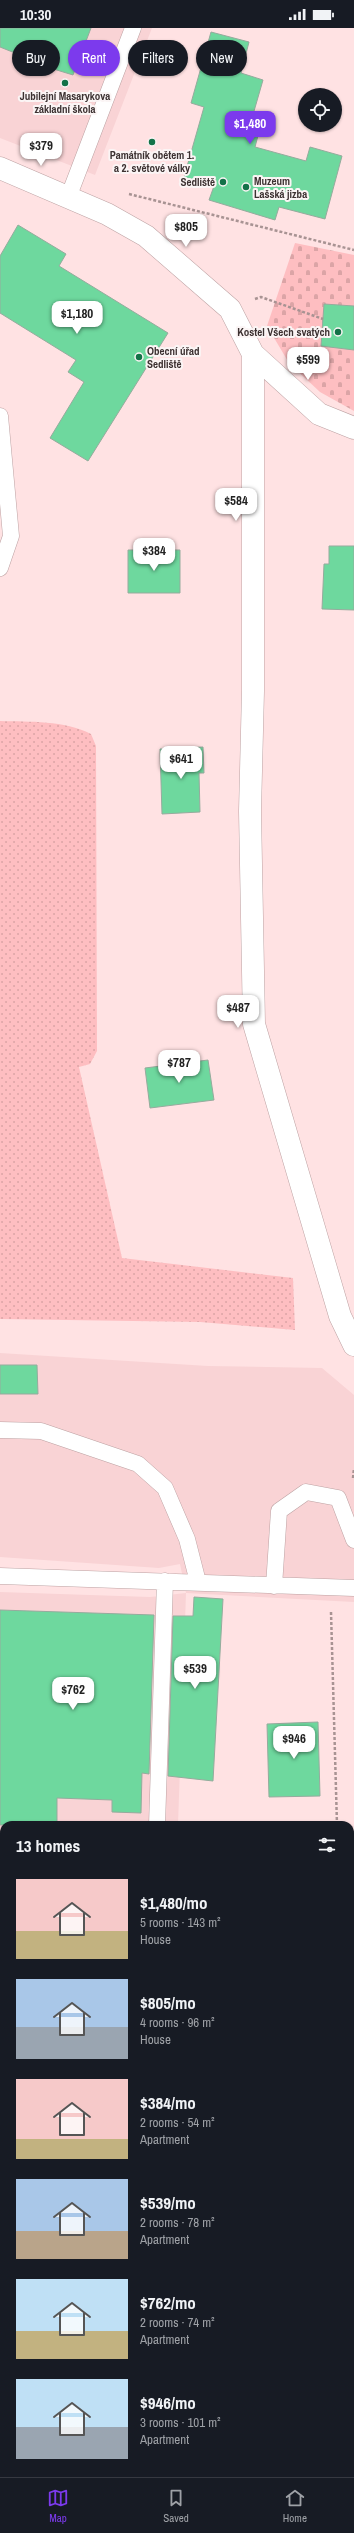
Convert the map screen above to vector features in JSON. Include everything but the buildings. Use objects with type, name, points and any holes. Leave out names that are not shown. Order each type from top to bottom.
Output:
[{"type":"street","points":[[0,168],[107,214],[146,236],[230,309],[253,354],[319,414],[354,428]]},
{"type":"street","points":[[253,354],[253,690],[250,811],[254,1024],[340,1316],[354,1345]]},
{"type":"lane","points":[[68,198],[133,28]]},
{"type":"lane","points":[[0,416],[11,536],[0,568]]},
{"type":"lane","points":[[0,1430],[41,1431],[138,1464],[165,1488],[187,1539],[198,1582]]},
{"type":"lane","points":[[274,1586],[279,1511],[306,1492],[338,1498],[354,1540]]},
{"type":"lane","points":[[0,1576],[198,1582],[274,1586],[354,1587]]},
{"type":"lane","points":[[156,1821],[165,1581]]},
{"type":"path","points":[[127,193],[354,250]]},
{"type":"path","points":[[230,309],[261,297],[323,319]]},
{"type":"path","points":[[330,1587],[337,1821]]},
{"type":"shaded area","name":"Jubilejní Masarykova základní škola","points":[[0,28],[152,28],[147,40],[128,40],[128,76],[133,76],[95,175],[0,138]]},
{"type":"shaded area","points":[[0,1353],[208,1366],[322,1368],[354,1395],[354,1602],[186,1593],[180,1564],[159,1568],[0,1557]]},
{"type":"shaded area","points":[[0,1592],[150,1597],[186,1593],[178,1821],[0,1821]]},
{"type":"green space","points":[[295,243],[354,255],[354,411],[320,392],[289,363],[267,326]]},
{"type":"green space","points":[[0,721],[35,722],[70,726],[91,734],[96,746],[97,1051],[90,1064],[79,1067],[122,1258],[293,1278],[295,1330],[200,1322],[0,1319]]},
{"type":"place","name":"Jubilejní Masarykova základní škola","points":[[65,83]]},
{"type":"place","name":"Památník obětem 1. a 2. světové války","points":[[152,142]]},
{"type":"place","name":"Sedliště","points":[[223,182]]},
{"type":"place","name":"Muzeum Lašská jizba","points":[[246,187]]},
{"type":"place","name":"Kostel Všech svatých","points":[[338,332]]},
{"type":"place","name":"Obecní úřad Sedliště","points":[[139,357]]}]
